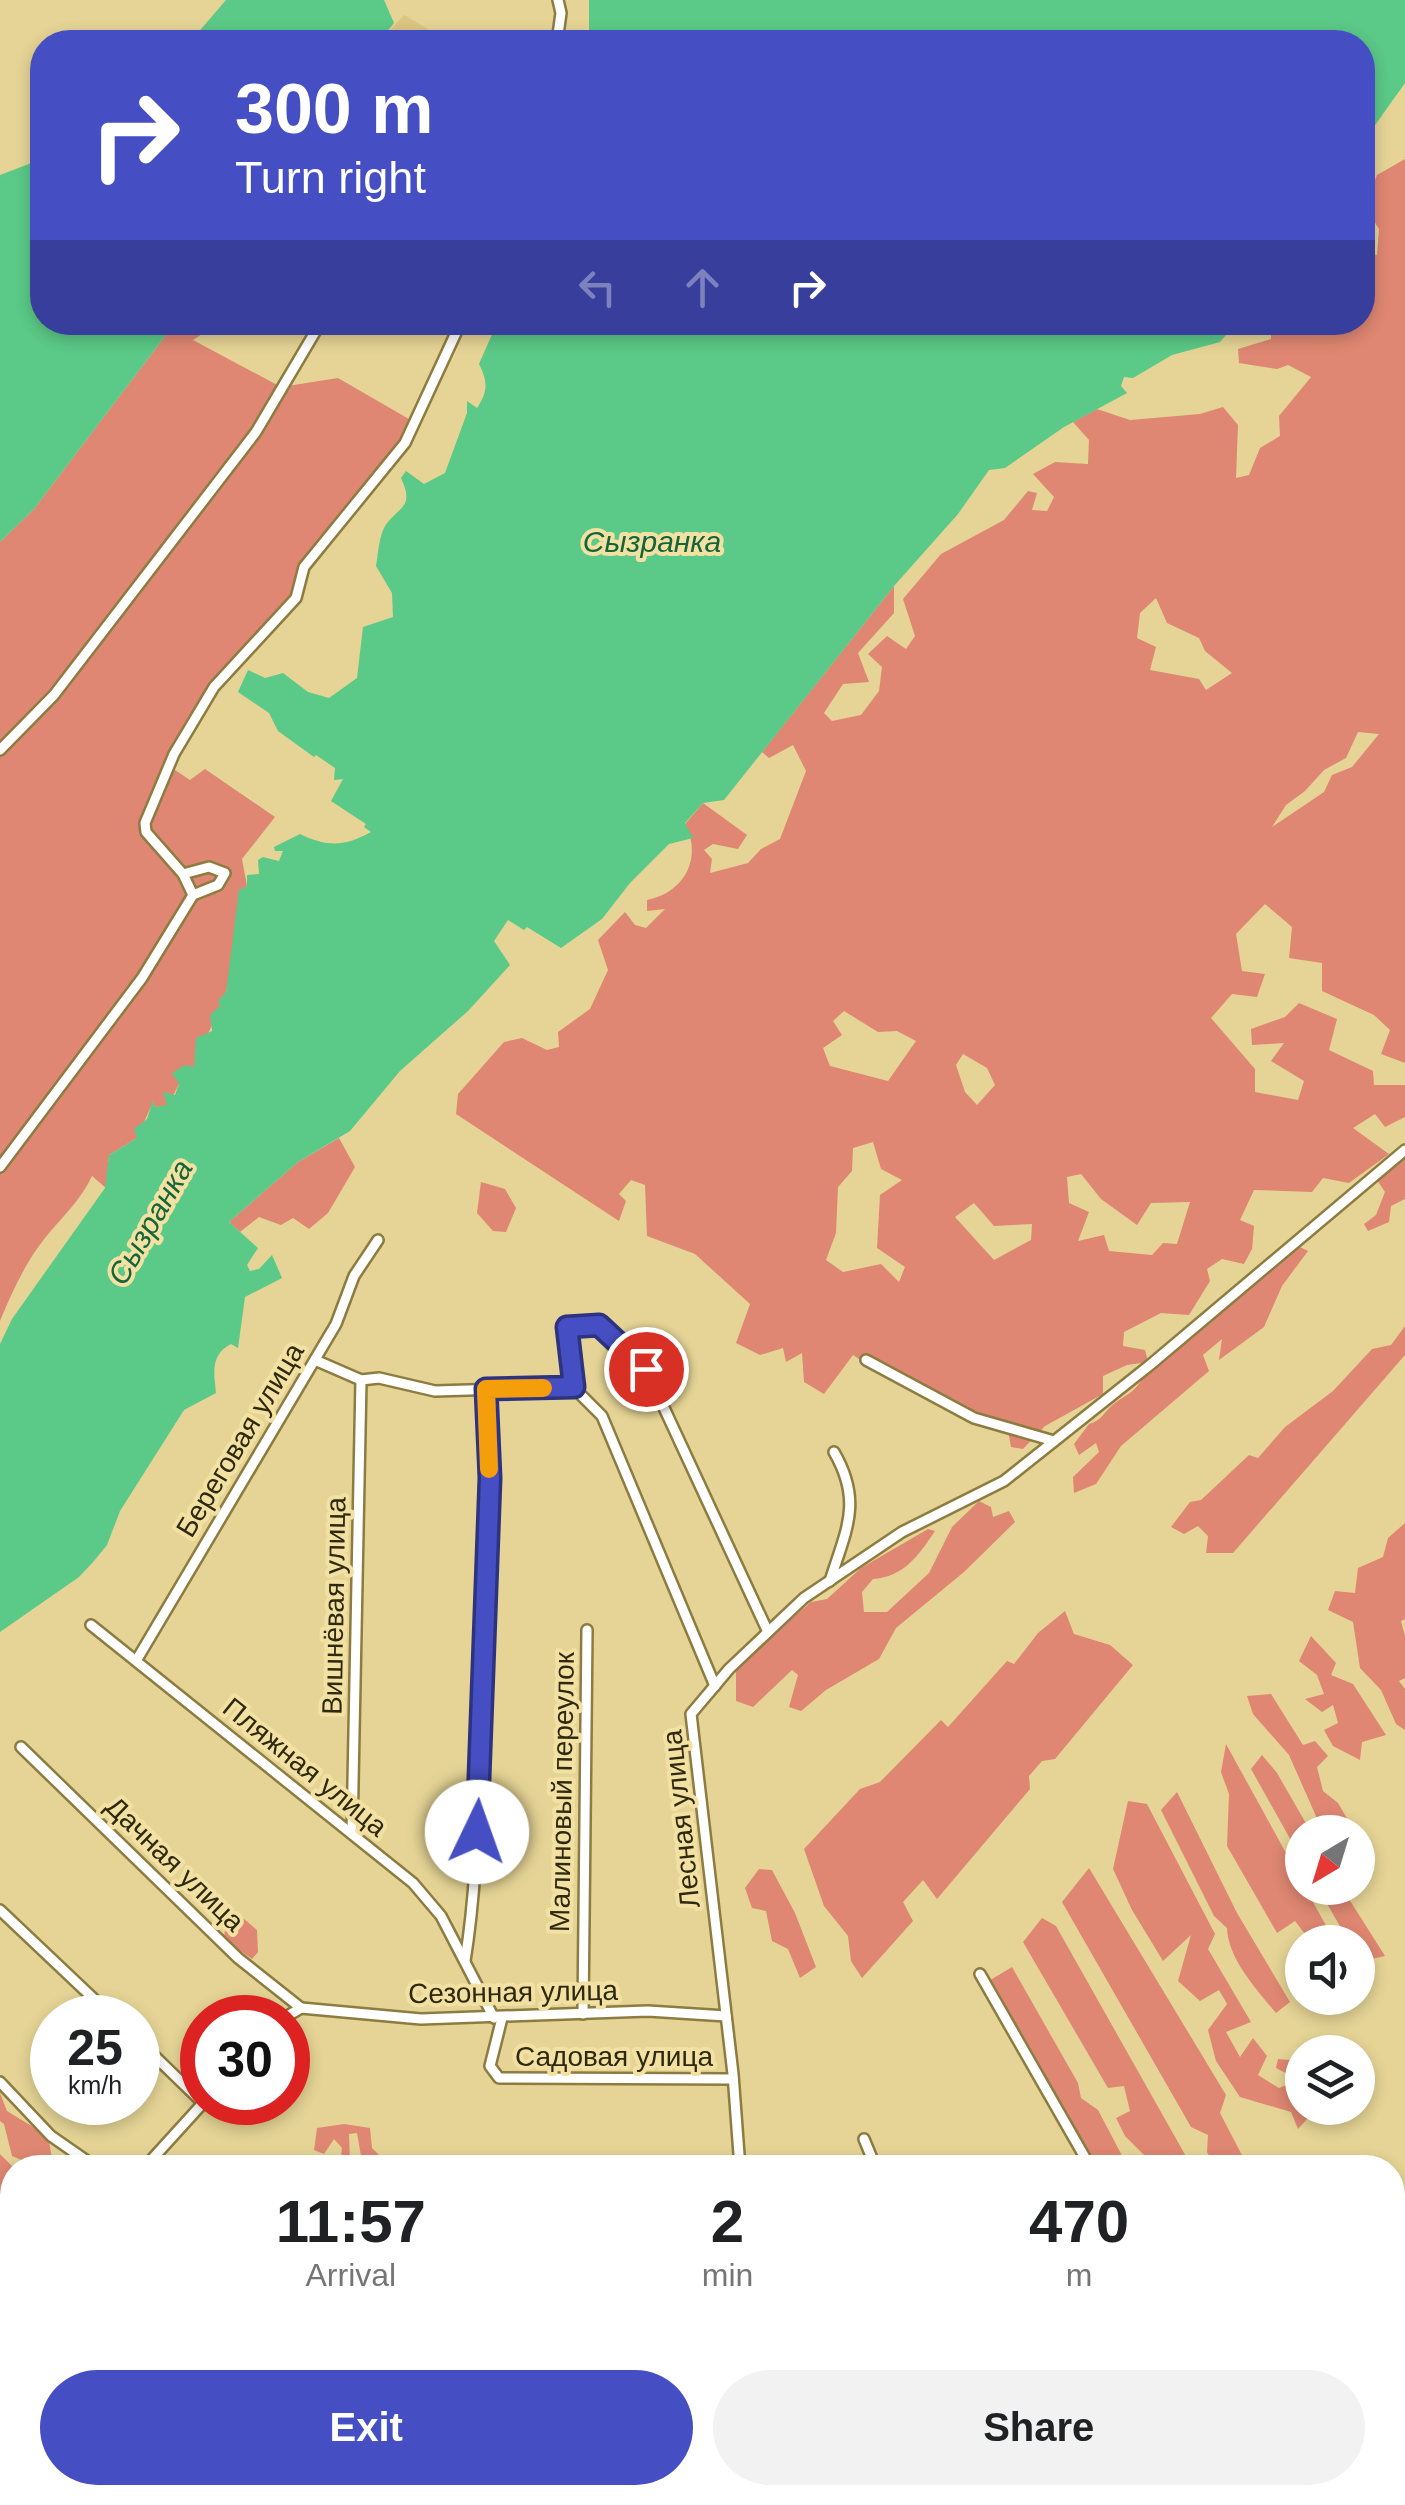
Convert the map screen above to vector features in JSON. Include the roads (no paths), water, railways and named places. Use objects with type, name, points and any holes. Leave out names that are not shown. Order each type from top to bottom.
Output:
[{"type":"street","points":[[558,0],[561,30]]},
{"type":"street","points":[[0,750],[54,694],[256,432],[313,335]]},
{"type":"street","points":[[193,896],[184,874],[146,832],[145,823],[174,754],[214,687],[296,598],[304,567],[405,443],[455,335]]},
{"type":"street","points":[[0,1168],[142,978],[193,896],[218,885],[225,873],[209,867],[184,874]]},
{"type":"street","name":"Лесная улица","points":[[739,2155],[692,1714],[804,1598],[902,1532],[1004,1480],[1150,1365],[1405,1150]]},
{"type":"street","name":"Береговая улица","points":[[136,1661],[336,1324],[354,1276],[378,1240]]},
{"type":"street","points":[[715,1686],[602,1416],[574,1387],[567,1327],[599,1325],[646,1369],[768,1632]]},
{"type":"street","points":[[315,1360],[361,1380],[379,1378],[434,1391],[574,1387]]},
{"type":"street","points":[[866,1360],[974,1418],[1054,1440]]},
{"type":"street","name":"Вишнёвая улица","points":[[352,1833],[361,1380]]},
{"type":"street","points":[[465,1962],[474,1907],[484,1680],[490,1478],[486,1389]]},
{"type":"street","points":[[830,1580],[850,1516],[848,1477],[834,1452]]},
{"type":"street","name":"Пляжная улица","points":[[91,1625],[413,1883],[441,1916],[498,2018]]},
{"type":"street","name":"Малиновый переулок","points":[[583,2014],[586,1630]]},
{"type":"street","name":"Дачная улица","points":[[21,1747],[238,1958],[285,1995]]},
{"type":"street","points":[[0,1910],[90,1995]]},
{"type":"street","points":[[980,1974],[1084,2155]]},
{"type":"street","name":"Сезонная улица","points":[[310,2009],[421,2019],[648,2011],[726,2016]]},
{"type":"street","name":"Садовая улица","points":[[498,2018],[490,2066],[499,2078],[733,2079]]},
{"type":"street","points":[[160,2061],[180,2080]]},
{"type":"street","points":[[0,2082],[51,2136],[78,2155]]},
{"type":"street","points":[[156,2155],[182,2125]]},
{"type":"street","points":[[864,2139],[871,2155]]},
{"type":"water","points":[[226,0],[384,0],[394,23],[388,30],[200,30]]},
{"type":"water","points":[[589,0],[1405,0],[1405,83],[1375,125],[1375,30],[589,30]]},
{"type":"water","points":[[30,164],[30,335],[166,335],[34,509],[0,542],[0,175]]},
{"type":"water","name":"Сызранка","points":[[492,335],[1226,335],[1220,342],[1172,355],[1133,378],[1124,377],[1121,386],[1127,393],[1064,427],[1005,468],[989,470],[958,514],[894,586],[724,800],[703,803],[685,823],[693,838],[669,844],[630,883],[602,919],[561,948],[508,920],[494,941],[510,965],[468,1011],[400,1071],[350,1131],[298,1162],[229,1222],[258,1248],[247,1265],[250,1271],[259,1269],[272,1255],[282,1278],[245,1297],[238,1348],[231,1344],[216,1359],[216,1393],[184,1410],[120,1511],[107,1545],[79,1577],[0,1632],[0,1344],[12,1319],[105,1188],[109,1155],[137,1138],[134,1129],[147,1119],[153,1100],[155,1107],[167,1105],[163,1092],[175,1095],[179,1084],[172,1073],[185,1065],[194,1067],[196,1038],[212,1031],[210,1015],[220,1006],[218,1001],[226,992],[239,890],[247,886],[247,875],[259,874],[258,860],[263,857],[279,861],[283,851],[275,851],[274,847],[300,834],[336,844],[371,832],[364,827],[366,824],[331,801],[343,779],[334,780],[335,768],[278,731],[269,713],[238,692],[248,670],[265,678],[283,673],[308,692],[329,698],[357,678],[363,627],[393,617],[392,593],[376,566],[383,530],[406,501],[401,478],[406,471],[424,484],[445,473],[467,413],[467,401],[477,408],[483,396],[485,381],[479,364]]}]
